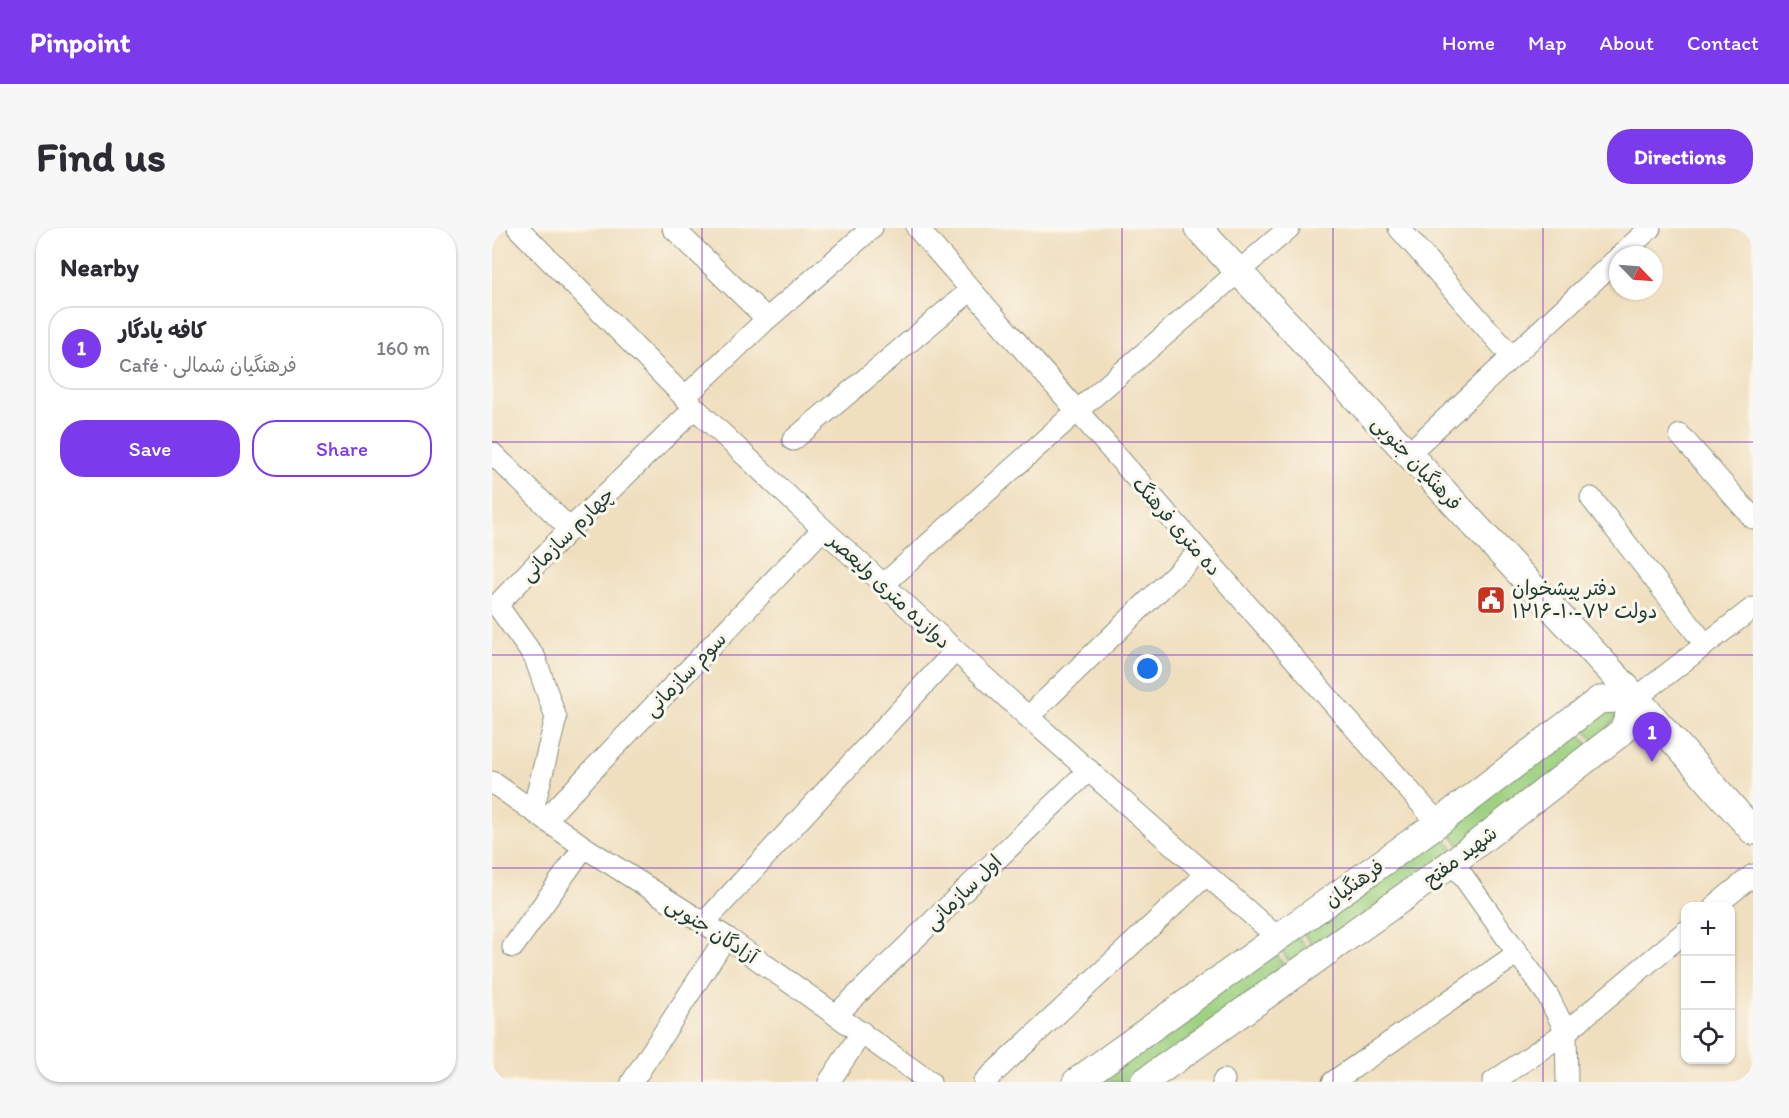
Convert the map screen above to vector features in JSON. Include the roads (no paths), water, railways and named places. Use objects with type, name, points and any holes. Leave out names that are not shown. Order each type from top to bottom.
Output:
[{"type":"main road","name":"فرهنگیان جنوبی","points":[[1198,228],[1636,698],[1753,831]]},
{"type":"main road","name":"فرهنگیان","points":[[1076,1082],[1438,823],[1599,700],[1636,698]]},
{"type":"main road","name":"شهید مفتح","points":[[1144,1082],[1453,862],[1623,731],[1636,698]]},
{"type":"street","name":"دوازده متری ولیعصر","points":[[518,228],[690,403],[823,529],[1028,717],[1277,937]]},
{"type":"street","points":[[673,228],[766,319]]},
{"type":"street","name":"ده متری فرهنگ","points":[[917,228],[1438,823]]},
{"type":"street","points":[[884,584],[1077,411],[1289,228]]},
{"type":"street","points":[[1399,228],[1512,357]]},
{"type":"street","points":[[1629,246],[1644,230]]},
{"type":"street","name":"چهارم سازمانی","points":[[540,814],[556,717],[535,658],[497,605],[690,403],[766,319],[858,232]]},
{"type":"street","points":[[1408,454],[1609,266]]},
{"type":"street","points":[[793,440],[971,290]]},
{"type":"street","points":[[1680,435],[1753,518]]},
{"type":"street","points":[[492,453],[570,529]]},
{"type":"street","points":[[1591,498],[1706,644]]},
{"type":"street","name":"سوم سازمانی","points":[[540,814],[823,529]]},
{"type":"street","points":[[1028,717],[1200,551]]},
{"type":"street","points":[[1636,698],[1753,608]]},
{"type":"street","points":[[705,923],[955,651]]},
{"type":"street","name":"اول سازمانی","points":[[837,1014],[1089,770]]},
{"type":"street","name":"آزادگان جنوبی","points":[[492,782],[584,847],[726,937],[930,1082]]},
{"type":"street","points":[[513,947],[584,847]]},
{"type":"street","points":[[1453,862],[1548,996],[1566,1032],[1567,1082]]},
{"type":"street","points":[[984,1082],[1206,875]]},
{"type":"street","points":[[1720,902],[1753,875]]},
{"type":"street","points":[[1493,1082],[1566,1032],[1681,935]]},
{"type":"street","points":[[632,1082],[726,937]]},
{"type":"street","points":[[1334,1082],[1518,953]]},
{"type":"street","points":[[830,1082],[862,1032]]},
{"type":"place","name":"دفتر پیشخوان دولت ۷۲-۱۰-۱۲۱۶","points":[[1491,600]]},
{"type":"place","name":"کافه یادگار","points":[[1652,762]]}]
